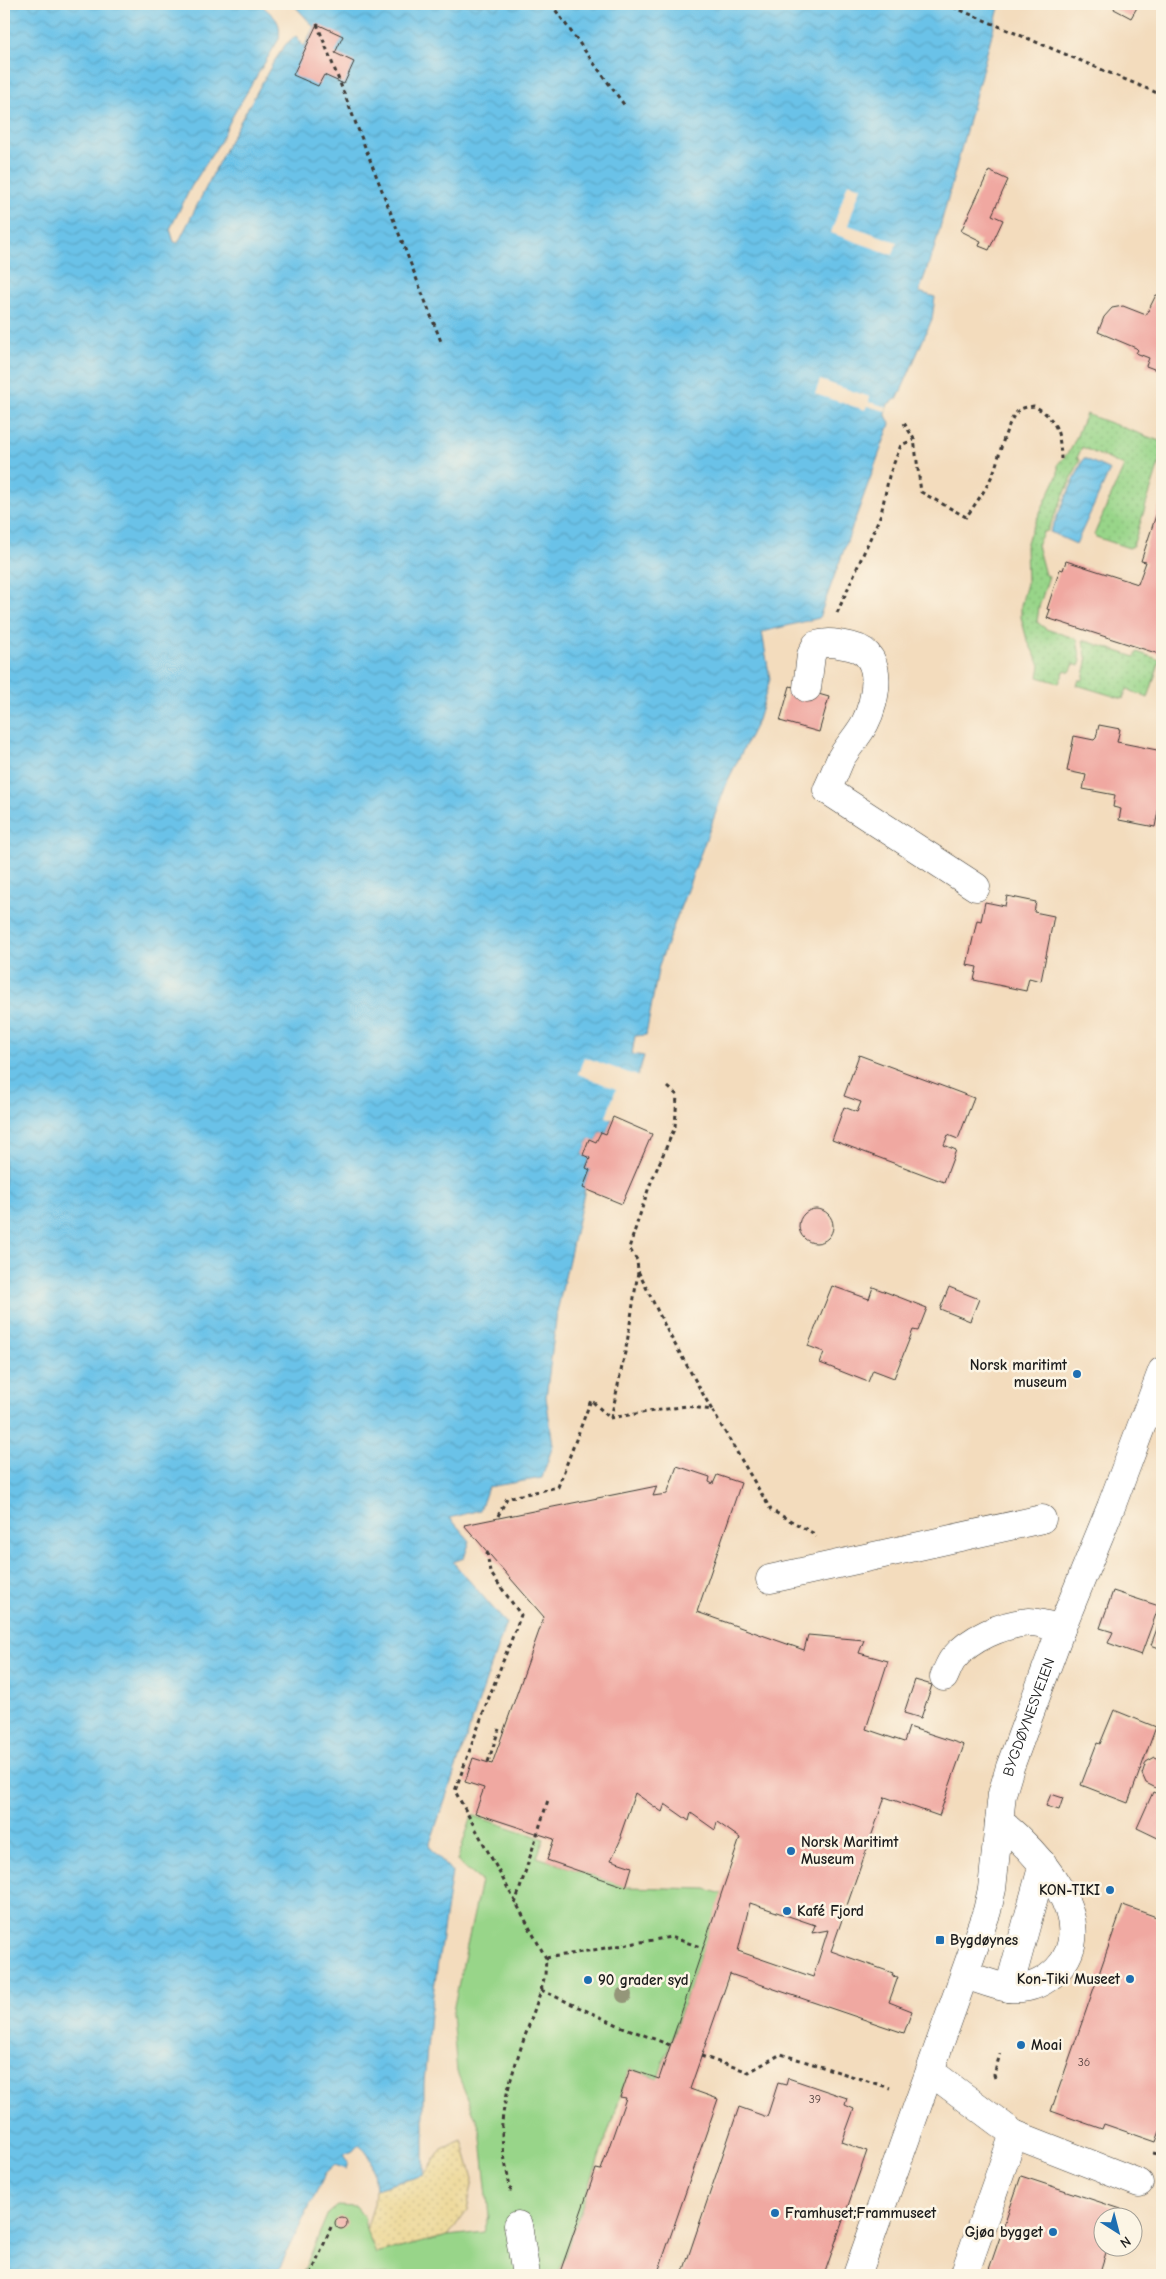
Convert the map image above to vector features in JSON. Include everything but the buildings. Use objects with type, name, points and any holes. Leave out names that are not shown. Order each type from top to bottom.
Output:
[{"type":"street","points":[[807,688],[811,655],[816,645],[831,642],[860,649],[867,654],[874,670],[876,692],[864,724],[842,757],[827,790],[976,887]]},
{"type":"street","name":"BYGDØYNESVEIEN","points":[[857,2275],[987,1911],[992,1889],[1002,1794],[1010,1767],[1061,1628],[1112,1508],[1162,1370]]},
{"type":"street","points":[[770,1579],[1042,1519]]},
{"type":"street","points":[[944,1677],[951,1661],[961,1651],[984,1636],[1018,1624],[1032,1622],[1061,1628]]},
{"type":"street","points":[[965,1975],[1009,1988],[1028,1987],[1047,1980],[1064,1963],[1071,1947],[1072,1927],[1067,1905],[1044,1864],[1022,1839],[999,1821]]},
{"type":"street","points":[[1009,1988],[1044,1864]]},
{"type":"street","points":[[931,2072],[1014,2134],[1138,2184]]},
{"type":"street","points":[[964,2275],[1014,2134]]},
{"type":"street","points":[[518,2225],[526,2275]]},
{"type":"path","points":[[552,4],[625,106]]},
{"type":"path","points":[[946,4],[1162,95]]},
{"type":"path","points":[[317,24],[442,344]]},
{"type":"path","points":[[904,423],[914,440],[921,492],[966,517],[983,493],[994,470],[1008,430],[1018,411],[1034,406],[1050,419],[1060,434],[1061,459]]},
{"type":"path","points":[[823,643],[881,514],[889,476],[901,445],[914,440]]},
{"type":"path","points":[[610,1418],[627,1343],[638,1271],[637,1260],[629,1248],[649,1187],[675,1127],[676,1095],[668,1087]]},
{"type":"path","points":[[638,1271],[668,1332],[771,1510],[813,1533],[833,1565]]},
{"type":"path","points":[[498,1516],[507,1498],[558,1488],[591,1400],[610,1418]]},
{"type":"path","points":[[610,1418],[686,1406],[712,1410]]},
{"type":"path","points":[[487,1552],[490,1572],[521,1615],[455,1792],[546,1958],[545,1975],[508,2092],[502,2123],[504,2152],[518,2225]]},
{"type":"path","points":[[488,1762],[499,1729]]},
{"type":"path","points":[[515,1904],[548,1800]]},
{"type":"path","points":[[546,1958],[671,1937],[703,1948]]},
{"type":"path","points":[[541,1990],[620,2026],[670,2045]]},
{"type":"path","points":[[701,2056],[749,2072],[781,2054],[891,2088]]},
{"type":"path","points":[[310,2275],[331,2227]]},
{"type":"green space","points":[[1086,414],[1162,442],[1162,454],[1133,546],[1129,548],[1094,535],[1124,466],[1082,447],[1077,458],[1080,460],[1047,532],[1044,531],[1037,545],[1045,575],[1049,576],[1039,607],[1037,622],[1046,629],[1077,639],[1081,661],[1079,666],[1074,664],[1070,672],[1065,670],[1059,683],[1038,677],[1040,665],[1027,640],[1021,617],[1021,605],[1027,583],[1026,546],[1058,474],[1058,464],[1071,449]]},
{"type":"green space","points":[[1083,640],[1135,657],[1137,652],[1160,660],[1148,698],[1127,689],[1123,699],[1077,685],[1079,680],[1083,680],[1087,662]]},
{"type":"green space","points":[[472,1815],[544,1839],[537,1857],[627,1887],[706,1889],[722,1894],[658,2078],[630,2069],[558,2275],[302,2275],[328,2213],[337,2206],[356,2207],[364,2217],[366,2230],[376,2254],[448,2236],[484,2232],[489,2216],[480,2129],[457,2072],[452,2015],[481,1881],[457,1861]]},
{"type":"sand","points":[[462,2140],[473,2179],[467,2210],[448,2236],[376,2254],[366,2230],[374,2204],[375,2189],[424,2175],[442,2149]]},
{"type":"water","points":[[4,4],[261,4],[276,19],[280,32],[279,39],[232,117],[220,142],[191,187],[170,229],[174,242],[178,243],[230,140],[273,63],[286,44],[296,36],[304,47],[314,27],[293,4],[1000,4],[935,246],[919,292],[935,297],[932,319],[898,398],[888,404],[885,413],[890,424],[819,618],[762,632],[770,679],[758,720],[728,780],[659,965],[646,1035],[635,1036],[632,1054],[644,1056],[634,1088],[613,1117],[606,1134],[601,1132],[596,1142],[589,1139],[583,1155],[590,1158],[586,1168],[590,1170],[583,1188],[585,1189],[557,1312],[546,1397],[553,1445],[542,1478],[488,1487],[480,1510],[450,1518],[470,1541],[464,1558],[453,1562],[506,1623],[429,1846],[452,1872],[430,2014],[424,2084],[424,2175],[375,2189],[373,2170],[367,2153],[358,2145],[353,2151],[343,2155],[348,2162],[346,2169],[335,2165],[325,2174],[276,2275],[4,2275]]},
{"type":"water","points":[[1084,458],[1110,470],[1076,544],[1050,532]]},
{"type":"pier","points":[[848,183],[861,187],[848,225],[897,242],[893,255],[831,233]]},
{"type":"pier","points":[[820,380],[870,397],[869,402],[887,407],[886,411],[867,406],[865,410],[815,394]]},
{"type":"pier","points":[[584,1057],[640,1077],[636,1089],[615,1118],[606,1117],[616,1089],[578,1074]]},
{"type":"place","name":"Norsk maritimt museum","points":[[1077,1374]]},
{"type":"place","name":"Norsk Maritimt Museum","points":[[791,1851]]},
{"type":"place","name":"KON-TIKI","points":[[1110,1890]]},
{"type":"place","name":"Kafé Fjord","points":[[787,1911]]},
{"type":"place","name":"Bygdøynes","points":[[940,1940]]},
{"type":"place","name":"Kon-Tiki Museet","points":[[1130,1979]]},
{"type":"place","name":"90 grader syd","points":[[588,1980]]},
{"type":"place","name":"Moai","points":[[1021,2045]]},
{"type":"place","name":"Framhuset;Frammuseet","points":[[775,2213]]},
{"type":"place","name":"Gjøa bygget","points":[[1053,2232]]}]
